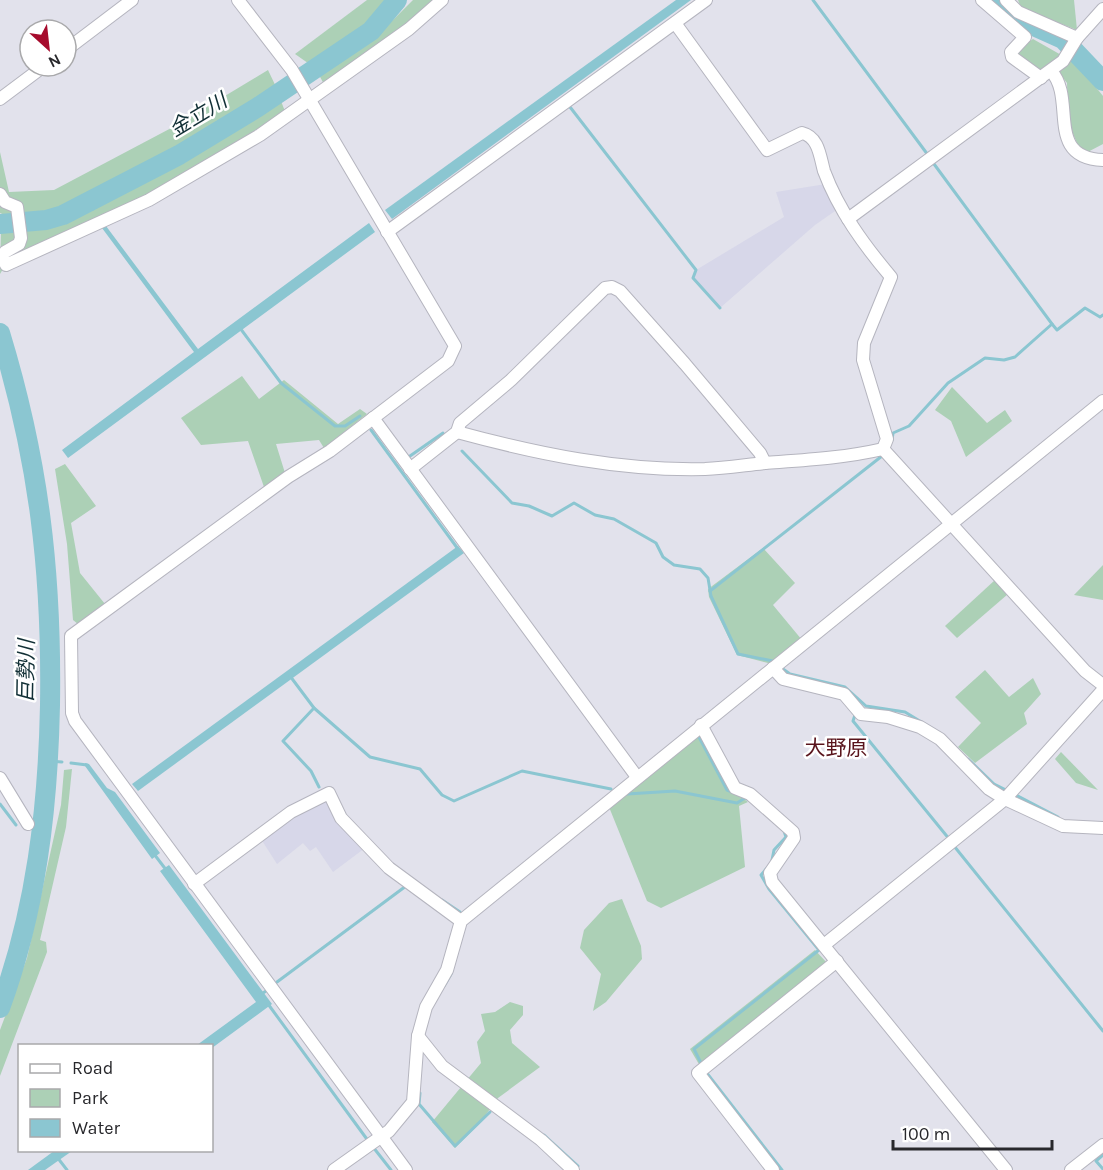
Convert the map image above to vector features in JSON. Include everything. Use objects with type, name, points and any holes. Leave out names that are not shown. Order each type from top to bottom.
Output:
[{"type":"street","points":[[78,41],[132,0]]},
{"type":"street","points":[[238,0],[292,70],[307,99],[455,346],[448,361],[373,418],[71,636],[72,713],[75,721],[127,793],[380,1138],[406,1170]]},
{"type":"street","points":[[0,194],[5,202],[17,207],[21,238],[20,244],[5,252],[3,258],[6,265],[159,195],[260,135],[307,99],[409,29],[442,0]]},
{"type":"street","points":[[383,225],[706,0]]},
{"type":"street","points":[[982,0],[1025,37],[1011,52],[1012,57],[1046,75],[1060,86],[1062,121],[1073,150],[1085,159],[1103,160]]},
{"type":"street","points":[[1006,0],[1018,12],[1077,38]]},
{"type":"street","points":[[848,219],[1046,75],[1068,55],[1077,38],[1103,9]]},
{"type":"street","points":[[675,23],[767,150],[802,133],[808,134],[819,149],[824,171],[857,237],[891,277],[864,343],[863,360],[887,439],[883,449]]},
{"type":"street","points":[[0,99],[28,78]]},
{"type":"street","points":[[410,469],[456,432],[460,423],[511,380],[605,288],[612,287],[620,291],[685,364],[760,453],[765,463]]},
{"type":"street","points":[[334,1170],[380,1138],[413,1102],[418,1036],[426,1007],[447,970],[461,921],[1103,401]]},
{"type":"street","points":[[373,418],[637,777]]},
{"type":"street","points":[[456,432],[532,453],[592,462],[707,469],[844,458],[883,449]]},
{"type":"street","points":[[883,449],[1085,671],[1103,685]]},
{"type":"street","points":[[773,668],[783,679],[844,694],[861,714],[888,717],[920,727],[940,739],[989,789],[1005,799],[1064,826],[1103,828]]},
{"type":"street","points":[[824,945],[1005,799],[1103,690]]},
{"type":"street","points":[[701,725],[735,788],[750,794],[793,832],[794,838],[770,873],[772,882],[1006,1170]]},
{"type":"street","points":[[0,778],[28,824]]},
{"type":"street","points":[[194,884],[291,812],[328,793],[341,818],[389,868],[461,921]]},
{"type":"street","points":[[773,1170],[698,1073],[837,961]]},
{"type":"street","points":[[418,1036],[442,1066],[541,1140],[573,1170]]},
{"type":"street","points":[[1071,1170],[1103,1145]]},
{"type":"shaded area","points":[[826,184],[838,209],[815,225],[720,308],[693,278],[696,270],[784,217],[776,192]]},
{"type":"shaded area","points":[[326,798],[365,848],[333,872],[316,847],[310,851],[303,843],[277,864],[261,839],[290,816]]},
{"type":"green space","points":[[367,0],[391,0],[369,26],[315,68],[295,54]]},
{"type":"green space","points":[[413,0],[435,0],[408,26],[325,86],[319,75],[393,20]]},
{"type":"green space","points":[[1018,0],[1074,0],[1077,30],[1021,8]]},
{"type":"green space","points":[[1033,39],[1077,64],[1103,96],[1103,144],[1082,155],[1068,122],[1067,83],[1054,66],[1040,73],[1018,56],[1016,51]]},
{"type":"green space","points":[[268,70],[278,91],[140,173],[98,194],[58,209],[25,216],[0,213],[0,152],[9,192],[54,190],[175,126]]},
{"type":"green space","points":[[281,101],[286,114],[149,195],[10,257],[0,274],[1,229],[59,221],[178,162]]},
{"type":"green space","points":[[242,376],[259,399],[284,380],[338,424],[360,409],[367,414],[324,448],[319,440],[276,444],[285,473],[264,487],[248,441],[201,445],[181,418]]},
{"type":"green space","points":[[952,387],[987,423],[1005,410],[1012,421],[966,457],[951,421],[935,410]]},
{"type":"green space","points":[[65,464],[96,506],[71,523],[80,573],[105,604],[78,624],[73,620],[67,544],[55,469]]},
{"type":"green space","points":[[763,548],[795,583],[773,605],[802,640],[772,664],[737,655],[709,597],[708,589]]},
{"type":"green space","points":[[1103,565],[1103,600],[1074,595]]},
{"type":"green space","points":[[995,580],[1008,594],[957,638],[945,626]]},
{"type":"green space","points":[[985,670],[1009,697],[1033,678],[1041,694],[1024,713],[1027,724],[975,763],[958,747],[981,723],[955,697]]},
{"type":"green space","points":[[700,734],[730,789],[748,802],[739,806],[745,867],[661,908],[647,901],[609,807]]},
{"type":"green space","points":[[1061,752],[1098,790],[1076,783],[1055,759]]},
{"type":"green space","points":[[72,769],[66,827],[40,940],[46,942],[47,952],[0,1076],[0,1030],[27,958],[61,805],[64,770]]},
{"type":"green space","points":[[622,899],[641,946],[642,959],[606,1002],[593,1011],[601,974],[580,948],[584,930],[609,903]]},
{"type":"green space","points":[[815,950],[828,964],[700,1066],[690,1049]]},
{"type":"green space","points":[[510,1002],[523,1006],[523,1015],[510,1030],[512,1043],[540,1067],[498,1098],[479,1124],[455,1148],[432,1122],[481,1063],[477,1042],[485,1031],[481,1014],[495,1012]]},
{"type":"water","points":[[676,0],[691,0],[392,219],[385,210]]},
{"type":"water","points":[[369,223],[375,232],[68,458],[62,450],[194,352],[102,228],[106,226],[198,349]]},
{"type":"water","points":[[458,546],[464,553],[138,791],[132,784]]},
{"type":"water","points":[[85,763],[89,764],[107,788],[115,792],[160,853],[152,859]]},
{"type":"water","points":[[169,865],[272,1004],[213,1047],[213,1044],[198,1044],[256,1002],[160,871]]},
{"type":"water","points":[[53,1152],[71,1152],[45,1170],[28,1170]]},
{"type":"waterway","name":"金立川","points":[[0,224],[46,220],[63,215],[179,155],[258,107],[371,31],[397,0]]},
{"type":"waterway","points":[[813,0],[928,155]]},
{"type":"waterway","name":"金立川","points":[[994,0],[1005,13],[1063,39],[1103,81]]},
{"type":"waterway","points":[[570,107],[696,270],[693,278],[720,308]]},
{"type":"waterway","points":[[934,164],[1052,324]]},
{"type":"waterway","points":[[90,202],[93,209]]},
{"type":"waterway","points":[[892,440],[893,433],[909,426],[948,383],[985,358],[1004,360],[1015,357],[1052,324],[1057,330],[1085,308],[1100,317],[1103,315]]},
{"type":"waterway","points":[[240,328],[281,383],[335,426],[345,426],[360,416]]},
{"type":"waterway","name":"巨勢川","points":[[0,333],[25,426],[40,517],[49,609],[50,656],[49,744],[38,859],[23,934],[0,1008]]},
{"type":"waterway","points":[[371,430],[458,549]]},
{"type":"waterway","points":[[410,456],[443,433]]},
{"type":"waterway","points":[[462,451],[512,503],[529,506],[552,516],[574,503],[595,515],[614,519],[656,543],[663,557],[674,565],[700,569],[708,578],[711,596],[738,654],[773,661]]},
{"type":"waterway","points":[[710,591],[882,456]]},
{"type":"waterway","points":[[783,669],[790,674],[845,687],[866,706],[905,712],[941,734]]},
{"type":"waterway","points":[[290,676],[314,708],[283,741],[311,771],[319,787]]},
{"type":"waterway","points":[[314,708],[370,757],[420,769],[442,795],[454,801],[522,771],[611,789]]},
{"type":"waterway","points":[[855,715],[853,721],[950,840]]},
{"type":"waterway","points":[[699,737],[727,790],[732,792]]},
{"type":"waterway","points":[[968,759],[994,784],[1006,790]]},
{"type":"waterway","points":[[49,761],[62,762]]},
{"type":"waterway","points":[[71,763],[87,765]]},
{"type":"waterway","points":[[627,794],[675,791],[737,803],[747,799]]},
{"type":"waterway","points":[[1016,795],[1058,817]]},
{"type":"waterway","points":[[0,804],[16,825]]},
{"type":"waterway","points":[[772,860],[774,850],[786,837],[784,831]]},
{"type":"waterway","points":[[954,846],[1103,1031]]},
{"type":"waterway","points":[[154,854],[167,871]]},
{"type":"waterway","points":[[702,1065],[694,1049],[819,950],[769,889],[761,875],[767,868]]},
{"type":"waterway","points":[[277,982],[406,886]]},
{"type":"waterway","points":[[442,900],[460,912]]},
{"type":"waterway","points":[[444,986],[451,974]]},
{"type":"waterway","points":[[260,995],[266,991]]},
{"type":"waterway","points":[[268,1004],[369,1142]]},
{"type":"waterway","points":[[706,1072],[782,1170]]},
{"type":"waterway","points":[[420,1093],[419,1104],[455,1146],[490,1112]]},
{"type":"waterway","points":[[544,1135],[578,1166]]},
{"type":"waterway","points":[[373,1147],[391,1170]]},
{"type":"waterway","points":[[1103,1155],[1096,1161],[1103,1169]]},
{"type":"waterway","points":[[57,1157],[67,1170]]},
{"type":"district","name":"大野原","points":[[836,748]]}]
